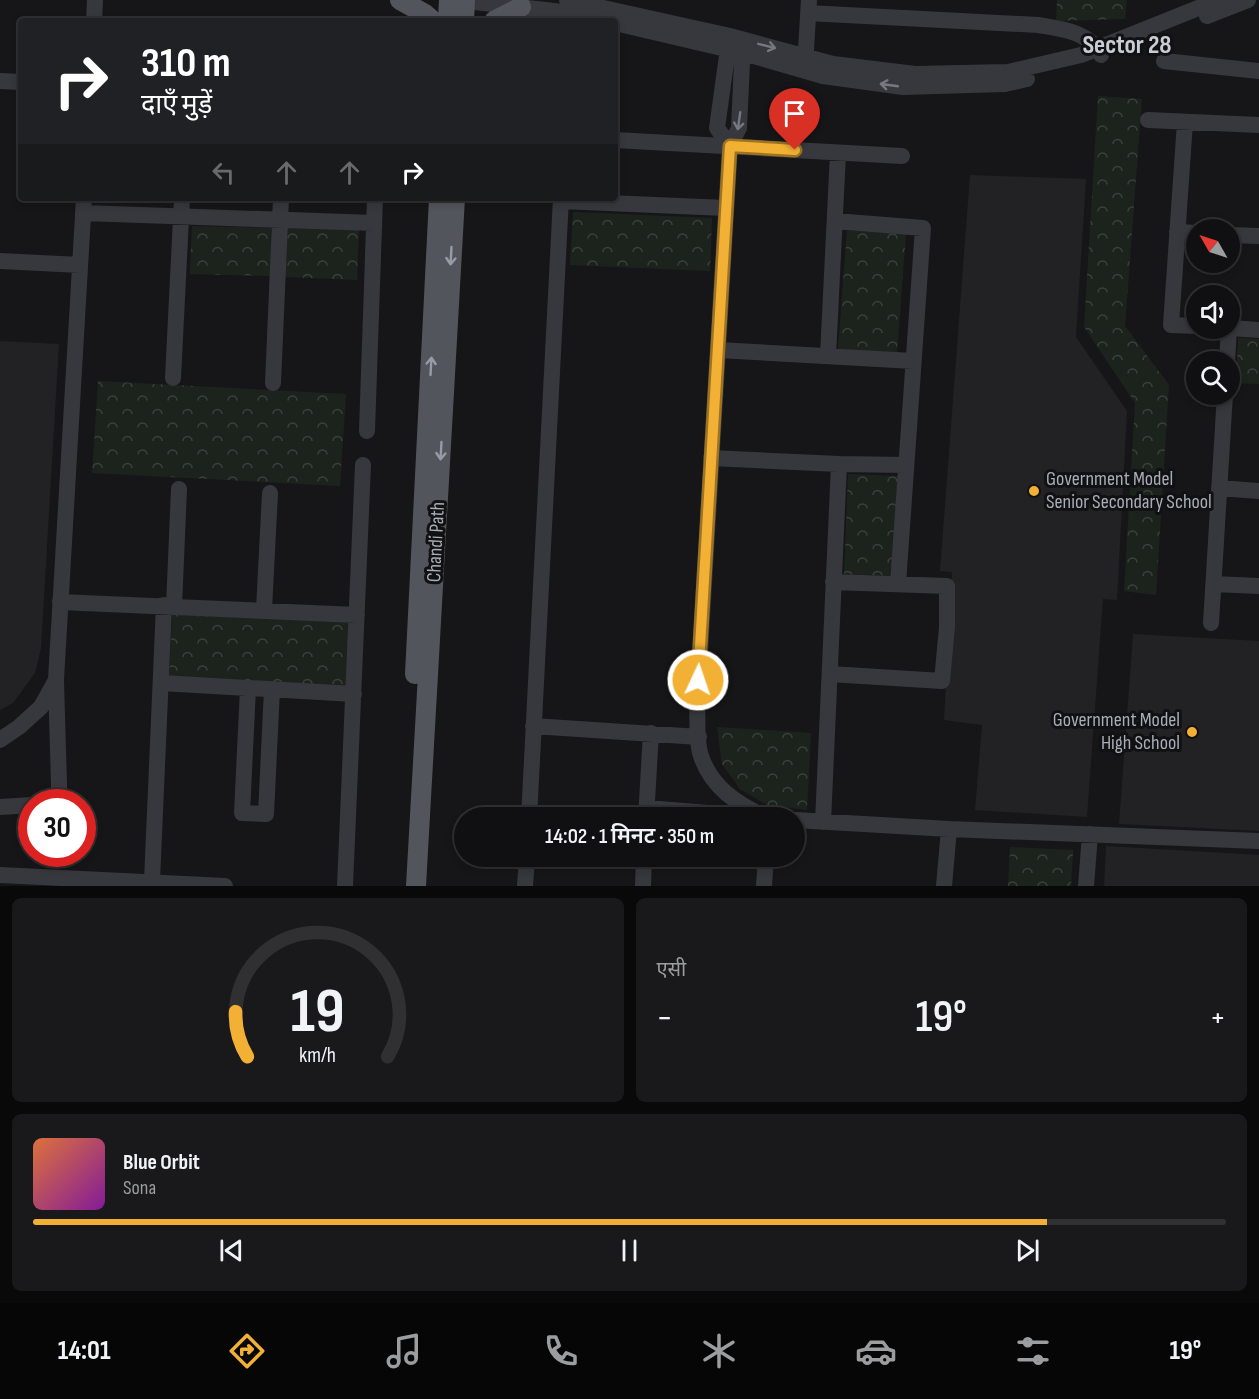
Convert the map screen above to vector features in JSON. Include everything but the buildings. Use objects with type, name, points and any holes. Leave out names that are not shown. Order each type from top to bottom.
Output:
[{"type":"main road","points":[[400,0],[430,18]]},
{"type":"main road","points":[[450,18],[459,0]]},
{"type":"main road","points":[[459,0],[463,18]]},
{"type":"main road","points":[[500,18],[521,7]]},
{"type":"main road","name":"Chandi Path","points":[[404,886],[439,201]]},
{"type":"main road","name":"Chandi Path","points":[[416,886],[455,201]]},
{"type":"street","points":[[94,18],[95,0]]},
{"type":"street","points":[[459,0],[521,7],[572,3],[806,63],[915,74],[1008,72],[1081,55],[1100,53],[1248,0]]},
{"type":"street","points":[[1100,53],[1218,0]]},
{"type":"street","points":[[572,3],[601,18]]},
{"type":"street","points":[[806,63],[809,7],[1038,25],[1069,30],[1085,37],[1100,53]]},
{"type":"street","points":[[618,24],[736,45]]},
{"type":"street","points":[[736,45],[739,128],[730,146],[697,702],[700,752],[709,773],[727,795],[745,807]]},
{"type":"street","points":[[1164,61],[1259,71]]},
{"type":"street","points":[[0,81],[18,82]]},
{"type":"street","points":[[1148,120],[1259,125]]},
{"type":"street","points":[[1185,122],[1171,325],[1186,326]]},
{"type":"street","points":[[618,140],[902,156]]},
{"type":"street","points":[[828,356],[838,153]]},
{"type":"street","points":[[173,378],[182,201]]},
{"type":"street","points":[[273,383],[281,201]]},
{"type":"street","points":[[367,431],[375,201]]},
{"type":"street","points":[[529,807],[561,201]]},
{"type":"street","points":[[598,201],[726,208]]},
{"type":"street","points":[[59,789],[56,680],[83,205],[181,216],[374,224]]},
{"type":"street","points":[[835,221],[922,228],[898,584]]},
{"type":"street","points":[[1177,232],[1186,232]]},
{"type":"street","points":[[1240,235],[1259,236]]},
{"type":"street","points":[[0,261],[80,265]]},
{"type":"street","points":[[1240,329],[1259,330]]},
{"type":"street","points":[[718,350],[913,361]]},
{"type":"street","points":[[1211,623],[1224,405]]},
{"type":"street","points":[[711,459],[906,465]]},
{"type":"street","points":[[823,822],[839,464]]},
{"type":"street","points":[[345,886],[363,465]]},
{"type":"street","points":[[1219,488],[1259,491]]},
{"type":"street","points":[[152,881],[161,683],[179,489]]},
{"type":"street","points":[[264,610],[270,493]]},
{"type":"street","points":[[830,674],[942,681],[947,627],[948,586],[833,582]]},
{"type":"street","points":[[1214,584],[1259,586]]},
{"type":"street","points":[[60,602],[357,615]]},
{"type":"street","points":[[0,740],[19,727],[41,706],[56,680]]},
{"type":"street","points":[[161,683],[354,694]]},
{"type":"street","points":[[248,688],[242,813],[254,814],[266,814],[272,689]]},
{"type":"street","points":[[533,726],[699,737]]},
{"type":"street","points":[[646,807],[651,733]]},
{"type":"street","points":[[0,807],[18,806]]},
{"type":"street","points":[[805,821],[1259,841]]},
{"type":"street","points":[[944,886],[949,828]]},
{"type":"street","points":[[1086,886],[1090,834]]},
{"type":"street","points":[[525,886],[526,867]]},
{"type":"street","points":[[643,886],[644,867]]},
{"type":"street","points":[[764,886],[765,867]]},
{"type":"street","points":[[0,875],[104,883],[152,881],[225,886]]},
{"type":"shaded area","name":"Government Model Senior Secondary School","points":[[970,175],[1086,179],[1076,337],[1127,411],[1117,600],[1103,599],[1087,817],[975,810],[982,725],[944,720],[952,572],[940,571]]},
{"type":"shaded area","points":[[0,341],[59,344],[41,648],[35,673],[13,703],[0,710]]},
{"type":"shaded area","name":"Government Model High School","points":[[1133,634],[1259,641],[1259,831],[1119,824]]},
{"type":"shaded area","points":[[1106,846],[1259,855],[1259,886],[1104,886]]},
{"type":"green space","points":[[1057,0],[1127,0],[1125,19],[1056,21]]},
{"type":"green space","points":[[1098,96],[1142,99],[1125,326],[1169,385],[1156,595],[1124,591],[1135,403],[1084,327]]},
{"type":"green space","points":[[573,212],[712,218],[710,271],[570,265]]},
{"type":"green space","points":[[192,226],[271,228],[270,276],[190,274]]},
{"type":"green space","points":[[287,226],[359,228],[357,280],[285,277]]},
{"type":"green space","points":[[847,230],[906,234],[897,353],[838,349]]},
{"type":"green space","points":[[1238,339],[1259,339],[1259,384],[1240,383],[1240,351],[1237,351]]},
{"type":"green space","points":[[98,381],[346,394],[340,486],[92,473]]},
{"type":"green space","points":[[848,474],[899,476],[894,576],[844,574]]},
{"type":"green space","points":[[172,614],[349,621],[346,687],[169,679]]},
{"type":"green space","points":[[717,727],[811,733],[807,810],[805,807],[767,805],[740,789],[722,764]]},
{"type":"green space","points":[[1010,847],[1073,850],[1071,886],[1008,886]]},
{"type":"place","name":"Government Model Senior Secondary School","points":[[1034,491]]},
{"type":"place","name":"Government Model High School","points":[[1192,732]]},
{"type":"district","name":"Sector 28","points":[[1127,45]]},
{"type":"route","points":[[698,680],[730,146],[795,150]]}]
